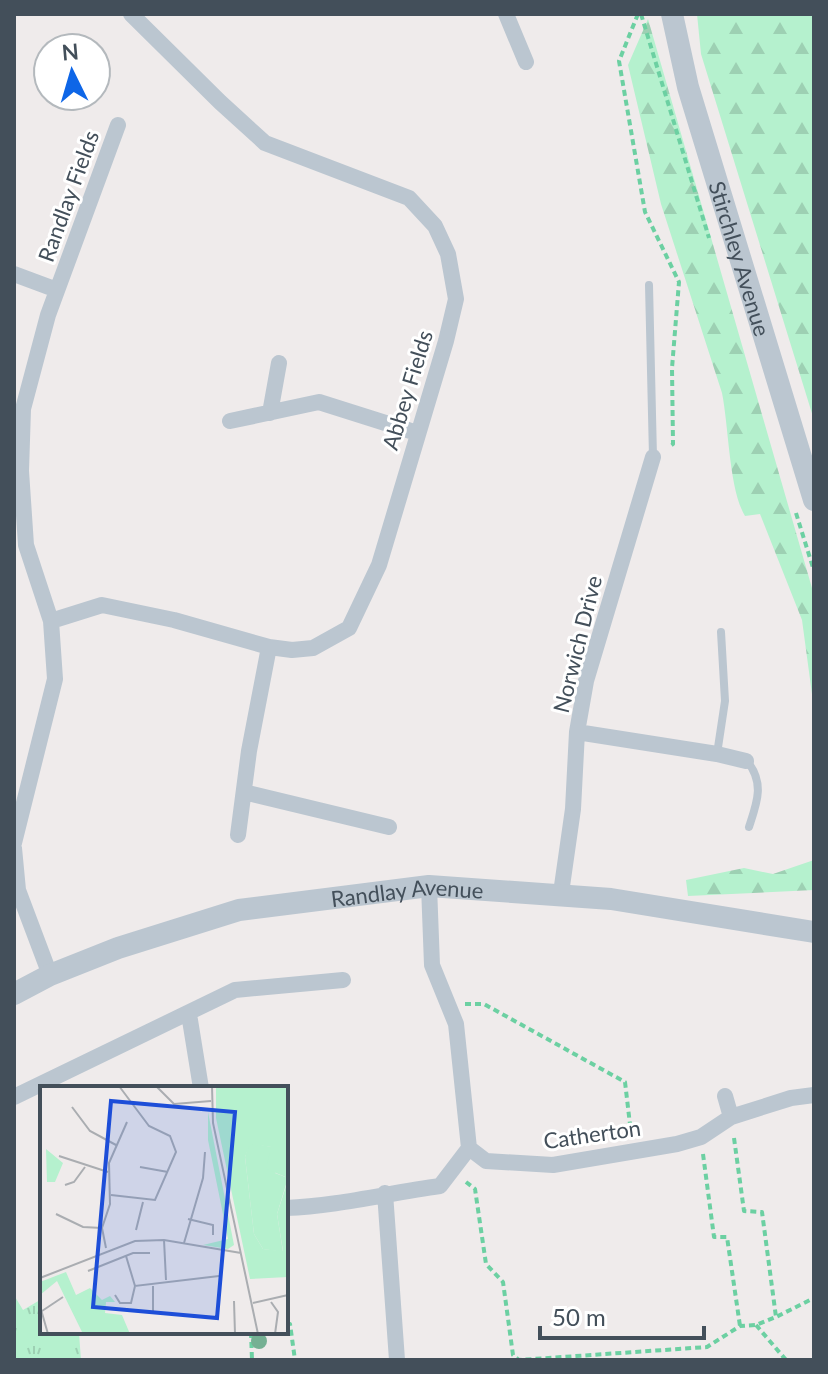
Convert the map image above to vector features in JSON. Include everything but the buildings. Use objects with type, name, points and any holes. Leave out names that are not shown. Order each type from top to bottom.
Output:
[{"type":"street","name":"Abbey Fields","points":[[51,621],[102,605],[292,650],[313,648],[349,628],[379,565],[456,299],[448,254],[435,226],[409,198],[265,143],[131,14]]},
{"type":"street","points":[[506,14],[526,62]]},
{"type":"street","name":"Stirchley Avenue","points":[[672,14],[688,87],[814,500]]},
{"type":"street","name":"Randlay Fields","points":[[50,975],[18,890],[14,846],[55,679],[51,621],[26,545],[18,471],[23,409],[57,290],[118,125]]},
{"type":"street","points":[[14,274],[57,290]]},
{"type":"street","points":[[270,413],[279,363]]},
{"type":"street","points":[[230,421],[319,402],[417,433]]},
{"type":"street","name":"Norwich Drive","points":[[561,893],[573,809],[577,732],[586,681],[653,457]]},
{"type":"street","points":[[238,835],[269,647]]},
{"type":"street","points":[[577,732],[746,761]]},
{"type":"street","points":[[244,792],[389,827]]},
{"type":"street","points":[[288,1208],[344,1204],[385,1193],[440,1186],[469,1148],[456,1024],[432,965],[429,886]]},
{"type":"street","name":"Randlay Avenue","points":[[14,994],[50,975],[178,927],[239,910],[429,886],[561,893],[814,932]]},
{"type":"street","points":[[14,1097],[235,990],[343,980]]},
{"type":"street","points":[[189,1014],[201,1086]]},
{"type":"street","name":"Catherton","points":[[469,1148],[486,1161],[553,1165],[701,1137],[731,1117],[791,1098],[814,1095]]},
{"type":"street","points":[[725,1096],[731,1117]]},
{"type":"street","points":[[385,1193],[397,1360]]},
{"type":"lane","points":[[649,285],[653,457]]},
{"type":"lane","points":[[717,754],[725,701],[721,632]]},
{"type":"lane","points":[[746,761],[757,777],[759,788],[758,802],[749,827]]},
{"type":"path","points":[[638,14],[619,61],[645,212],[679,282],[672,368],[673,444],[653,457]]},
{"type":"path","points":[[448,1005],[484,1004],[625,1082],[633,1151]]},
{"type":"path","points":[[731,1117],[744,1211],[762,1212],[776,1317]]},
{"type":"path","points":[[701,1137],[714,1237],[727,1237],[740,1326]]},
{"type":"path","points":[[452,1171],[475,1189],[486,1264],[503,1282],[513,1355],[519,1360],[707,1347],[740,1326],[756,1325],[814,1298]]},
{"type":"path","points":[[288,1324],[295,1360]]},
{"type":"path","points":[[756,1325],[786,1360]]},
{"type":"path","points":[[251,1334],[253,1359]]},
{"type":"green space","points":[[697,14],[814,14],[814,420],[701,54]]},
{"type":"green space","points":[[648,19],[814,595],[814,709],[802,620],[760,514],[745,516],[740,504],[722,393],[661,204],[628,65]]},
{"type":"green space","points":[[814,860],[814,890],[688,896],[686,880],[744,868],[773,874]]},
{"type":"green space","points":[[14,1295],[23,1310],[40,1300],[40,1334],[79,1334],[81,1360],[14,1360]]}]
